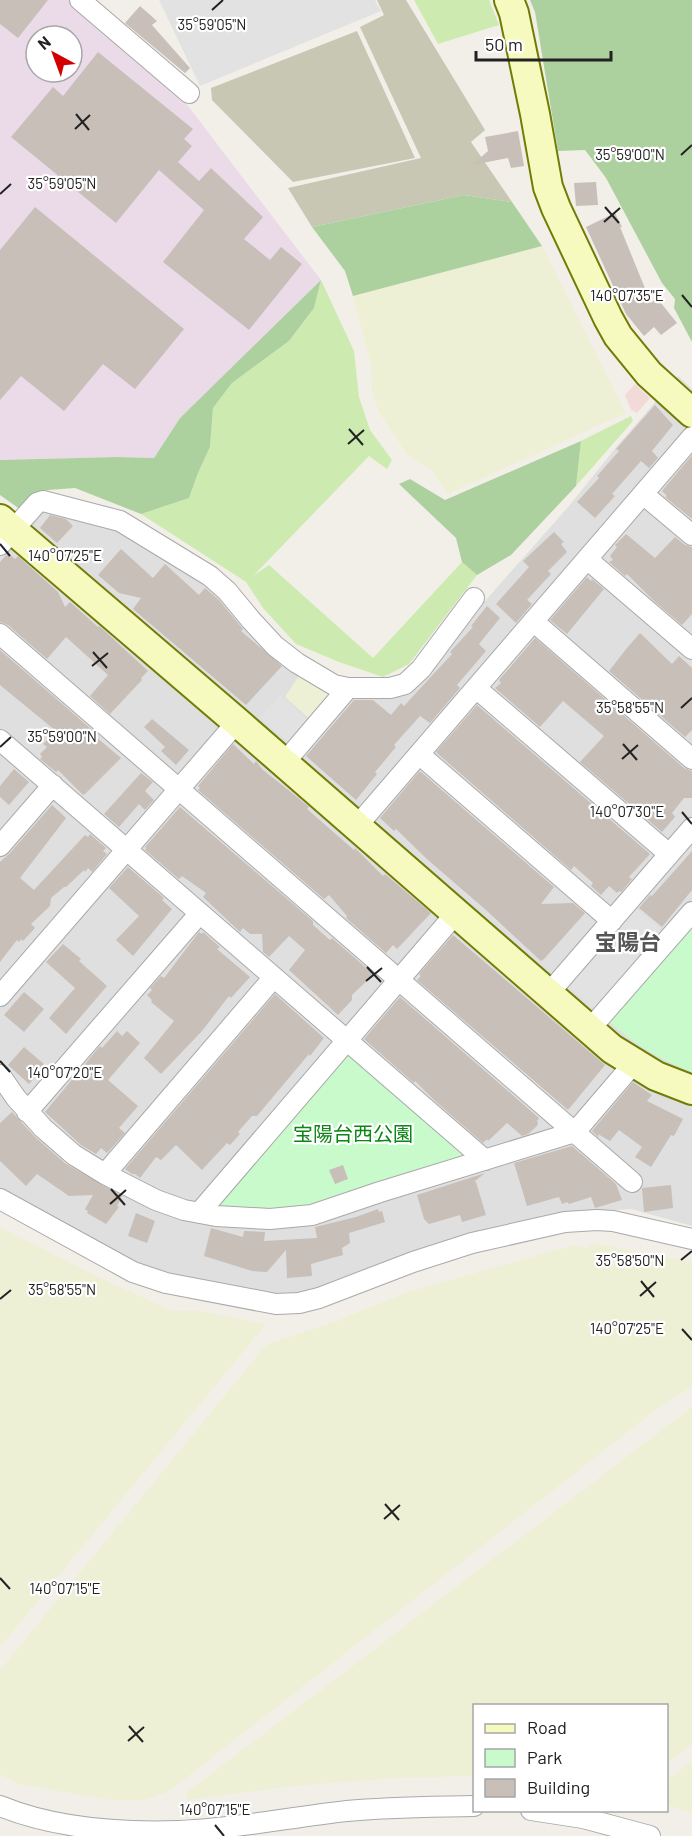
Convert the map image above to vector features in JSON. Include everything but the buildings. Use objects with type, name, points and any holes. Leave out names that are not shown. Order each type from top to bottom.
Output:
[{"type":"street","points":[[80,0],[189,93]]},
{"type":"street","points":[[509,0],[514,13],[548,187],[556,208],[618,336],[649,374],[692,412]]},
{"type":"street","points":[[357,826],[692,437]]},
{"type":"street","points":[[644,494],[692,536]]},
{"type":"street","points":[[474,598],[421,669],[405,684],[390,688],[348,688],[334,685],[297,663],[275,646],[228,591],[210,576],[120,521],[43,501],[37,503],[4,531],[237,722],[612,1049],[656,1077],[692,1090]]},
{"type":"street","points":[[587,559],[692,649]]},
{"type":"street","points":[[533,621],[692,759]]},
{"type":"street","points":[[0,634],[632,1182]]},
{"type":"street","points":[[284,763],[348,688]]},
{"type":"street","points":[[476,688],[669,854]]},
{"type":"street","points":[[0,996],[237,722]]},
{"type":"street","points":[[0,740],[484,1160]]},
{"type":"street","points":[[419,754],[612,921]]},
{"type":"street","points":[[0,846],[52,785]]},
{"type":"street","points":[[549,993],[692,828]]},
{"type":"street","points":[[199,1213],[457,912]]},
{"type":"street","points":[[590,1029],[692,912]]},
{"type":"street","points":[[27,1112],[200,914]]},
{"type":"street","points":[[105,1174],[274,977]]},
{"type":"street","points":[[0,1074],[27,1112],[74,1155],[105,1174],[163,1203],[199,1213],[230,1218],[270,1220],[312,1215],[575,1132],[634,1063]]},
{"type":"street","points":[[0,1199],[133,1272],[166,1283],[276,1304],[299,1303],[319,1298],[413,1262],[472,1243],[564,1222],[613,1221],[692,1239]]},
{"type":"street","points":[[0,1806],[63,1824],[95,1829],[180,1831],[347,1811],[473,1806]]},
{"type":"street","points":[[544,1812],[583,1818],[650,1836]]},
{"type":"shaded area","points":[[0,0],[71,0],[182,98],[321,280],[180,418],[154,458],[0,460]]},
{"type":"shaded area","points":[[159,0],[375,0],[381,11],[200,86]]},
{"type":"shaded area","points":[[377,0],[406,0],[485,130],[471,142],[512,202],[464,195],[312,227],[288,188],[421,158],[360,27],[384,15]]},
{"type":"shaded area","points":[[357,31],[415,158],[293,182],[212,100],[211,88]]},
{"type":"shaded area","points":[[542,246],[626,413],[448,494],[430,469],[408,456],[378,411],[372,390],[371,365],[353,296]]},
{"type":"shaded area","points":[[678,376],[692,389],[692,1226],[631,1209],[560,1214],[405,1255],[310,1292],[286,1296],[159,1273],[0,1190],[0,539],[44,508],[120,528],[212,587],[335,695],[423,679],[486,600],[569,506]]},
{"type":"shaded area","points":[[635,384],[650,398],[637,413],[631,410],[625,395]]},
{"type":"shaded area","points":[[300,674],[332,690],[331,699],[312,721],[285,697]]},
{"type":"shaded area","points":[[280,695],[311,723],[292,745],[260,718]]},
{"type":"shaded area","points":[[633,906],[664,932],[596,1011],[566,984]]},
{"type":"shaded area","points":[[0,1227],[109,1282],[173,1311],[200,1311],[266,1324],[0,1647]]},
{"type":"shaded area","points":[[593,1243],[692,1262],[692,1386],[657,1409],[168,1792],[145,1800],[110,1800],[18,1784],[0,1774],[0,1670],[267,1344],[336,1321],[408,1292],[574,1245],[587,1248]]},
{"type":"shaded area","points":[[692,1407],[692,1744],[668,1763],[668,1704],[473,1704],[473,1776],[396,1778],[293,1786],[187,1800],[186,1793]]},
{"type":"shaded area","points":[[692,1761],[692,1813],[668,1805],[668,1779]]},
{"type":"green space","points":[[414,0],[489,0],[499,25],[438,44]]},
{"type":"green space","points":[[530,0],[692,0],[692,342],[674,308],[675,299],[662,283],[606,178],[585,150],[558,151],[535,12]]},
{"type":"green space","points":[[464,195],[512,202],[542,246],[353,296],[345,271],[312,227]]},
{"type":"green space","points":[[321,280],[354,351],[359,397],[370,430],[392,460],[387,469],[369,456],[253,576],[269,565],[373,658],[462,562],[477,575],[409,664],[383,677],[296,644],[263,608],[246,582],[141,514],[189,498],[210,447],[213,408],[232,383],[289,341],[314,308]]},
{"type":"green space","points":[[321,280],[314,308],[289,341],[232,383],[213,408],[210,447],[189,498],[141,514],[75,488],[48,490],[34,495],[21,510],[0,495],[0,460],[154,458],[180,418]]},
{"type":"green space","points":[[631,416],[633,421],[576,486],[581,441]]},
{"type":"green space","points":[[581,441],[576,486],[511,555],[477,575],[462,562],[456,538],[399,484],[410,479],[445,500]]},
{"type":"green space","points":[[692,922],[692,1072],[647,1050],[607,1020]]},
{"type":"green space","name":"宝陽台西公園","points":[[353,1056],[461,1151],[460,1160],[310,1207],[279,1210],[222,1209],[220,1200],[343,1057]]},
{"type":"district","name":"宝陽台","points":[[628,942]]}]
